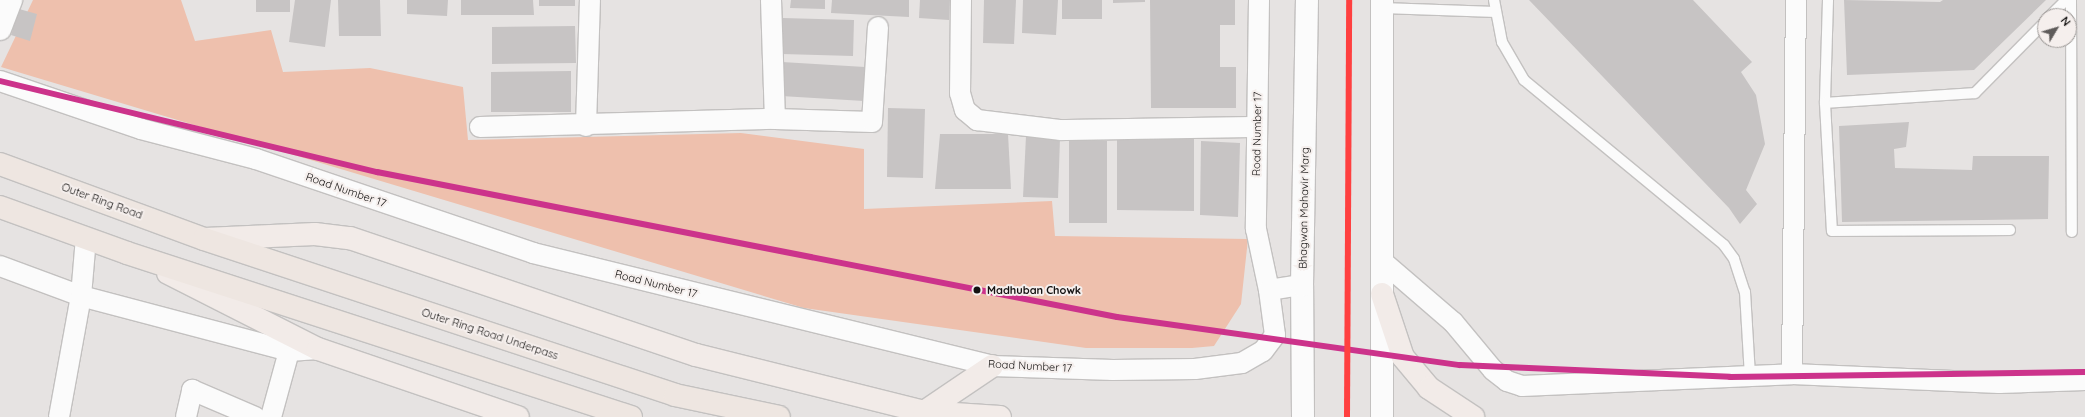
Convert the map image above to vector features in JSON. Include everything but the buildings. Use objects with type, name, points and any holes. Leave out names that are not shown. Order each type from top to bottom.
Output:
[{"type":"highway","name":"Outer Ring Road","points":[[0,164],[204,239]]},
{"type":"highway","points":[[0,207],[128,252],[631,417]]},
{"type":"highway","name":"Outer Ring Road Underpass","points":[[204,239],[675,395],[779,417]]},
{"type":"main road","points":[[0,29],[11,0]]},
{"type":"main road","name":"Bhagwan Mahavir Marg","points":[[1304,417],[1302,285],[1307,0]]},
{"type":"main road","points":[[1382,4],[1382,417]]},
{"type":"main road","points":[[204,239],[315,234],[350,238],[696,355],[924,412],[1000,417]]},
{"type":"main road","points":[[128,252],[318,349],[518,417]]},
{"type":"main road","points":[[1382,294],[1403,357],[1429,388],[1473,417]]},
{"type":"main road","points":[[924,412],[992,366]]},
{"type":"street","points":[[586,126],[590,0]]},
{"type":"street","points":[[771,0],[775,119]]},
{"type":"street","points":[[960,0],[960,92],[965,110],[977,120],[1062,130],[1257,127]]},
{"type":"street","name":"Road Number 17","points":[[0,81],[141,129],[256,159],[533,253],[992,366],[1113,370],[1195,369],[1242,363],[1263,351],[1275,335],[1269,290],[1256,229],[1259,0]]},
{"type":"street","points":[[1792,374],[1796,0]]},
{"type":"street","points":[[480,127],[586,126],[775,119],[872,122],[878,27]]},
{"type":"street","points":[[59,417],[81,296],[86,238]]},
{"type":"street","points":[[1382,261],[1454,322],[1494,370],[1508,381],[1522,386],[1792,374],[1999,383],[2085,380]]},
{"type":"street","points":[[0,266],[81,296],[289,351],[318,349]]},
{"type":"street","points":[[1269,290],[1302,285]]},
{"type":"street","points":[[271,417],[289,351]]},
{"type":"street","points":[[186,417],[192,390],[255,417]]},
{"type":"lane","points":[[1494,0],[1502,42],[1516,68],[1533,90],[1724,245],[1734,259],[1746,292],[1750,376]]},
{"type":"lane","points":[[1828,0],[1825,103],[1832,231],[2010,230]]},
{"type":"lane","points":[[2058,8],[2066,0]]},
{"type":"lane","points":[[2071,0],[2072,232]]},
{"type":"lane","points":[[1382,4],[1496,12]]},
{"type":"lane","points":[[1825,103],[1975,93],[2037,30]]},
{"type":"shaded area","points":[[33,0],[181,0],[195,41],[271,30],[283,72],[370,68],[463,87],[468,140],[741,133],[864,149],[864,209],[1052,201],[1055,236],[1248,239],[1241,304],[1214,346],[1192,348],[1086,348],[804,308],[1,67]]},
{"type":"transit line","points":[[1347,417],[1349,0]]},
{"type":"transit line","points":[[0,81],[377,172],[1117,317],[1460,365],[1730,377],[2085,372]]},
{"type":"place","name":"Madhuban Chowk","points":[[977,290]]}]
